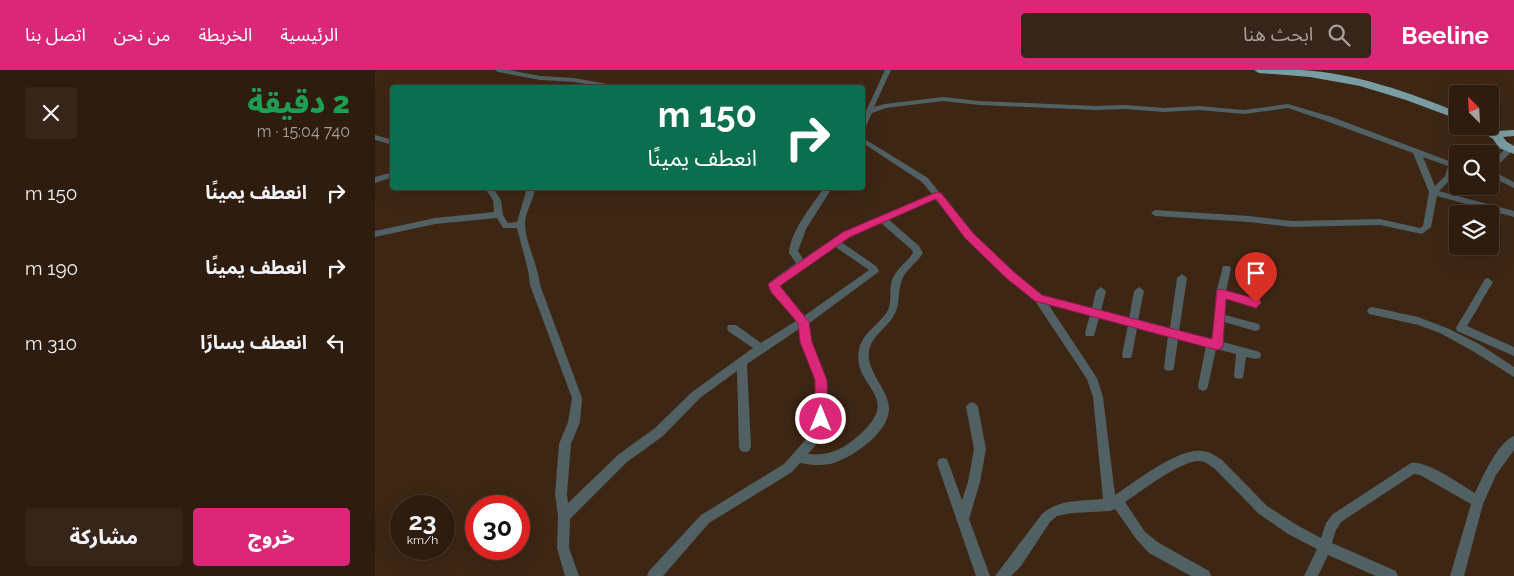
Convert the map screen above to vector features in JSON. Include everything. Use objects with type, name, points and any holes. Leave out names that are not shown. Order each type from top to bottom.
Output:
[{"type":"highway","points":[[1259,70],[1304,73],[1359,82],[1415,99],[1449,113]]},
{"type":"highway","points":[[1313,70],[1389,86],[1449,108]]},
{"type":"highway","points":[[1499,129],[1512,133]]},
{"type":"highway","points":[[1497,137],[1498,134],[1512,133]]},
{"type":"highway","points":[[1494,135],[1497,137],[1498,141],[1512,150]]},
{"type":"street","points":[[498,70],[540,78],[574,80],[607,85]]},
{"type":"street","points":[[866,113],[888,70]]},
{"type":"street","points":[[538,85],[540,78]]},
{"type":"street","points":[[574,80],[576,85]]},
{"type":"street","points":[[866,113],[885,106],[943,99],[1052,106],[1125,107],[1164,110],[1199,108],[1244,112],[1288,106],[1329,119],[1449,164]]},
{"type":"street","points":[[375,137],[390,142]]},
{"type":"street","points":[[865,141],[929,184],[969,236],[1010,275],[1039,298],[1095,386],[1113,504],[1154,548],[1204,576]]},
{"type":"street","points":[[1499,161],[1512,150]]},
{"type":"street","points":[[1155,213],[1249,219],[1292,224],[1380,222],[1422,230],[1427,227],[1433,192],[1417,153]]},
{"type":"street","points":[[375,180],[390,175]]},
{"type":"street","points":[[1433,192],[1449,178]]},
{"type":"street","points":[[1499,178],[1514,185]]},
{"type":"street","points":[[490,190],[497,200],[499,215],[506,226],[521,224]]},
{"type":"street","points":[[530,190],[521,212],[525,244],[535,277],[535,285],[577,398],[574,422],[565,444],[561,494],[563,548],[573,576]]},
{"type":"street","points":[[802,264],[793,252],[795,244],[827,190]]},
{"type":"street","points":[[1433,192],[1514,214]]},
{"type":"street","points":[[654,576],[705,518],[768,482],[788,468],[811,442],[821,419],[821,380],[806,342],[803,322],[773,287],[775,282],[846,234],[937,195]]},
{"type":"street","points":[[375,234],[435,221],[499,215]]},
{"type":"street","points":[[797,458],[819,460],[839,456],[853,449],[879,423],[882,415],[883,406],[864,362],[863,352],[868,341],[891,312],[897,279],[918,253],[916,248],[881,218]]},
{"type":"street","points":[[563,516],[623,458],[659,432],[696,395],[761,348],[803,322],[874,272],[873,268],[834,242]]},
{"type":"street","points":[[1203,386],[1215,344],[1226,268]]},
{"type":"street","points":[[1169,367],[1182,278]]},
{"type":"street","points":[[1488,282],[1461,328],[1514,352]]},
{"type":"street","points":[[1090,333],[1101,291]]},
{"type":"street","points":[[1127,355],[1139,291]]},
{"type":"street","points":[[1221,293],[1256,303]]},
{"type":"street","points":[[1039,298],[1256,355]]},
{"type":"street","points":[[1372,311],[1424,324],[1451,334],[1514,373]]},
{"type":"street","points":[[1219,317],[1255,327]]},
{"type":"street","points":[[732,328],[761,348]]},
{"type":"street","points":[[1239,375],[1242,351]]},
{"type":"street","points":[[742,362],[745,447]]},
{"type":"street","points":[[963,518],[975,482],[980,449],[972,408]]},
{"type":"street","points":[[1457,576],[1477,502],[1489,473],[1514,441]]},
{"type":"street","points":[[1002,576],[1016,561],[1046,518],[1054,511],[1067,507],[1113,504],[1178,460],[1189,456],[1205,457],[1219,466],[1262,510],[1293,530],[1391,576]]},
{"type":"street","points":[[943,463],[983,576]]},
{"type":"street","points":[[1311,576],[1325,546],[1330,527],[1337,518],[1411,468],[1423,470],[1477,502]]},
{"type":"route","points":[[821,419],[821,380],[806,342],[803,322],[775,290],[773,287],[775,282],[846,234],[937,195],[969,236],[1010,275],[1039,298],[1217,345],[1220,327],[1221,293],[1256,303]]}]
